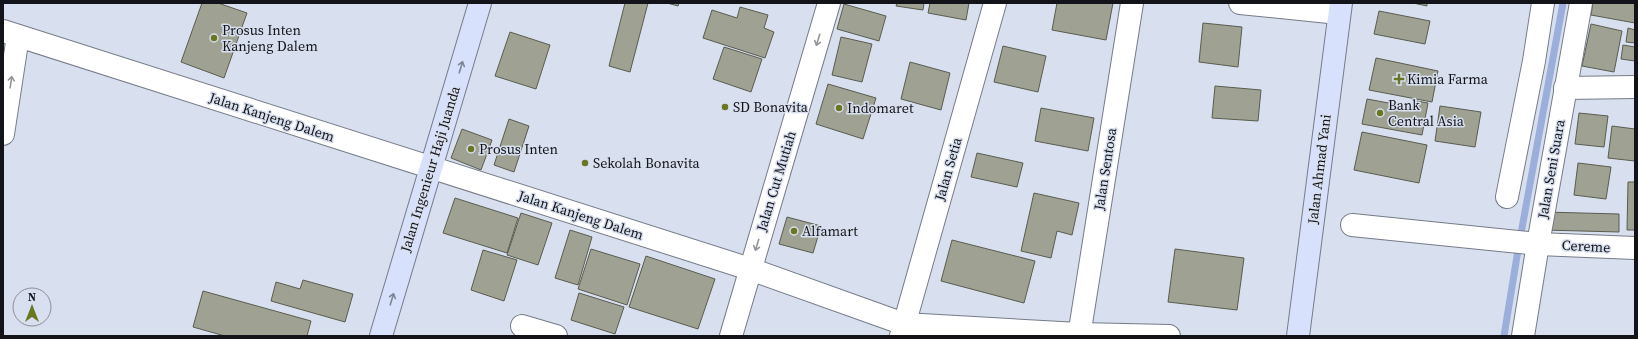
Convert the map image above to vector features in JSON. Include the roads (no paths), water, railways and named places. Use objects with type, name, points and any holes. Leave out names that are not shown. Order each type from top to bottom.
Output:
[{"type":"street","name":"Jalan Ingenieur Haji Juanda","points":[[380,336],[480,3]]},
{"type":"street","name":"Jalan Cut Mutiah","points":[[731,336],[830,3]]},
{"type":"street","name":"Jalan Setia","points":[[902,330],[995,3]]},
{"type":"street","name":"Jalan Sentosa","points":[[1079,335],[1132,3]]},
{"type":"street","points":[[1240,3],[1340,8]]},
{"type":"street","points":[[1507,197],[1534,61],[1543,3]]},
{"type":"street","name":"Jalan Seni Suara","points":[[1523,336],[1526,243],[1565,88],[1581,3]]},
{"type":"street","name":"Jalan Ahmad Yani","points":[[1298,336],[1340,8]]},
{"type":"street","name":"Jalan Kanjeng Dalem","points":[[11,33],[750,269],[902,330],[1169,336]]},
{"type":"street","points":[[3,134],[11,33]]},
{"type":"street","points":[[1565,88],[1635,87]]},
{"type":"street","name":"Cereme","points":[[1352,225],[1526,243],[1635,248]]},
{"type":"street","points":[[522,326],[556,336]]},
{"type":"waterway","points":[[1504,336],[1518,250],[1563,3]]},
{"type":"place","name":"Prosus Inten Kanjeng Dalem","points":[[214,38]]},
{"type":"place","name":"Kimia Farma","points":[[1399,79]]},
{"type":"place","name":"SD Bonavita","points":[[725,107]]},
{"type":"place","name":"Indomaret","points":[[839,108]]},
{"type":"place","name":"Bank Central Asia","points":[[1380,113]]},
{"type":"place","name":"Prosus Inten","points":[[471,149]]},
{"type":"place","name":"Sekolah Bonavita","points":[[585,163]]},
{"type":"place","name":"Alfamart","points":[[794,231]]}]
